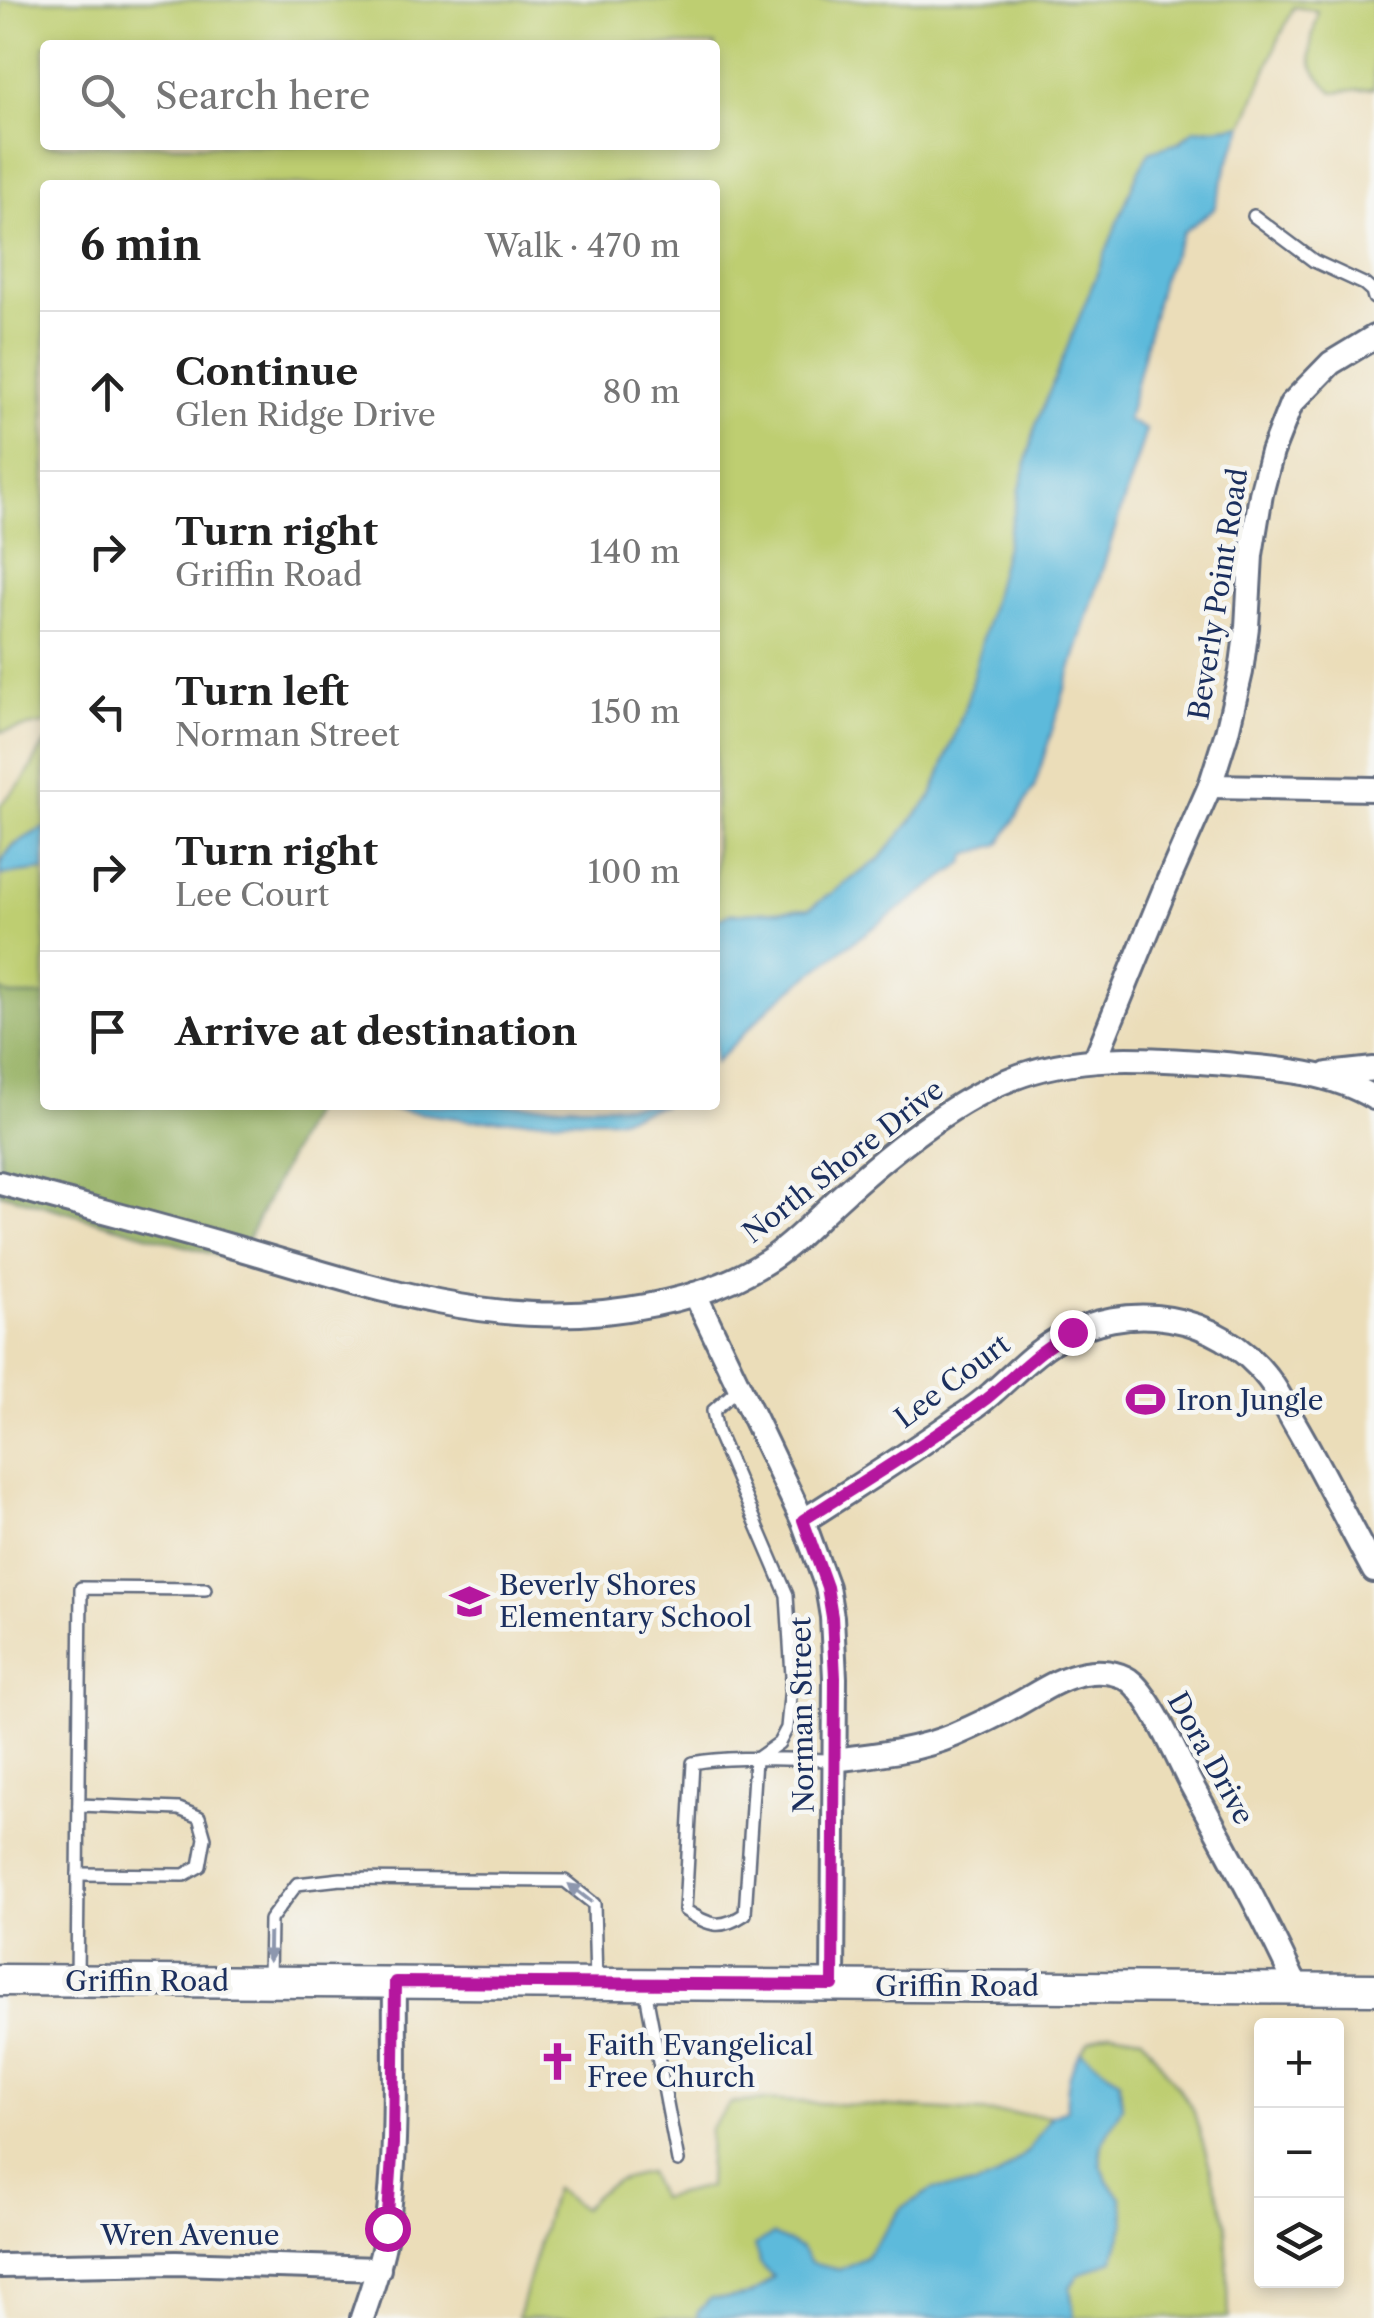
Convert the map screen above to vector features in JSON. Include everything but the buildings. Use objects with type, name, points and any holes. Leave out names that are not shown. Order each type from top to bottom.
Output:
[{"type":"street","name":"Beverly Point Road","points":[[1095,1060],[1210,786],[1228,732],[1241,672],[1251,555],[1272,452],[1291,404],[1331,363],[1374,337]]},
{"type":"street","points":[[1210,786],[1374,788]]},
{"type":"street","name":"North Shore Drive","points":[[0,1183],[387,1292],[518,1313],[603,1312],[694,1294],[770,1260],[909,1141],[977,1096],[1032,1072],[1095,1060],[1150,1058],[1287,1070],[1355,1088],[1374,1098]]},
{"type":"street","points":[[1315,1076],[1374,1070]]},
{"type":"street","name":"Norman Street","points":[[694,1294],[803,1520],[827,1587],[835,1678],[833,1985]]},
{"type":"street","name":"Lee Court","points":[[803,1520],[934,1436],[1054,1341],[1098,1322],[1152,1315],[1203,1328],[1254,1362],[1270,1381],[1311,1452],[1374,1571]]},
{"type":"street","name":"Dora Drive","points":[[834,1760],[918,1747],[951,1736],[1085,1672],[1106,1672],[1126,1678],[1164,1728],[1297,1988]]},
{"type":"street","name":"Griffin Road","points":[[0,1980],[1374,1989]]},
{"type":"street","points":[[362,2318],[387,2228],[393,2144],[395,1982]]},
{"type":"street","name":"Wren Avenue","points":[[0,2266],[176,2263],[378,2269]]},
{"type":"lane","points":[[1254,216],[1314,261],[1364,284],[1374,298]]},
{"type":"lane","points":[[740,1388],[714,1411],[716,1432],[787,1596],[792,1676],[786,1728],[779,1743],[754,1760]]},
{"type":"lane","points":[[77,1980],[81,1588],[205,1589]]},
{"type":"lane","points":[[754,1760],[746,1914],[729,1925],[704,1923],[685,1910],[693,1763],[707,1760],[754,1760],[834,1760]]},
{"type":"lane","points":[[78,1874],[184,1875],[200,1866],[205,1838],[199,1817],[179,1809],[79,1805]]},
{"type":"lane","points":[[269,1982],[272,1917],[297,1884],[341,1879],[565,1881],[594,1904],[596,1984]]},
{"type":"lane","points":[[644,1984],[678,2161]]},
{"type":"green space","points":[[0,0],[1374,0],[1374,88],[1333,92],[1323,82],[1310,55],[1318,11],[1294,7],[1244,125],[1194,130],[1138,172],[1092,289],[966,705],[932,796],[880,859],[809,909],[720,918],[720,180],[40,180],[40,725],[0,732]]},
{"type":"green space","points":[[40,752],[40,830],[12,846],[0,864],[0,805],[24,780]]},
{"type":"green space","points":[[40,871],[40,996],[11,996],[0,990],[0,875]]},
{"type":"green space","points":[[0,990],[11,996],[40,996],[40,1110],[312,1110],[237,1261],[0,1193]]},
{"type":"green space","points":[[1111,2032],[1142,2037],[1193,2109],[1226,2222],[1229,2318],[1074,2318],[1070,2288],[1078,2275],[1113,2260],[1121,2197],[1107,2180],[1100,2147],[1122,2106],[1119,2079],[1081,2052],[1089,2041]]},
{"type":"green space","points":[[764,2100],[1051,2116],[1028,2151],[997,2178],[976,2186],[933,2189],[902,2208],[866,2257],[839,2270],[809,2263],[760,2263],[773,2276],[765,2284],[745,2296],[711,2298],[698,2318],[518,2318],[554,2188],[582,2209],[611,2184],[648,2173],[660,2198],[708,2187],[710,2129],[731,2103]]},
{"type":"water","points":[[1244,125],[1214,209],[1183,232],[1162,279],[1127,420],[1146,430],[1034,788],[1000,844],[967,855],[964,863],[843,949],[773,1004],[720,1058],[720,918],[809,909],[880,859],[932,796],[966,705],[1036,425],[1138,172],[1150,151],[1179,143],[1194,130]]},
{"type":"water","points":[[40,830],[40,871],[0,875],[4,858],[22,840]]},
{"type":"water","points":[[399,1110],[647,1110],[616,1119],[470,1120]]},
{"type":"water","points":[[1081,2052],[1119,2079],[1122,2106],[1100,2147],[1101,2165],[1121,2197],[1125,2223],[1113,2260],[1078,2275],[1070,2287],[1074,2318],[698,2318],[697,2313],[711,2298],[745,2296],[773,2277],[760,2263],[754,2246],[773,2235],[801,2248],[810,2263],[839,2270],[866,2257],[902,2208],[933,2189],[976,2186],[997,2178],[1028,2151],[1051,2116],[1067,2110],[1069,2080]]},
{"type":"place","name":"Iron Jungle","points":[[1146,1400]]},
{"type":"place","name":"Beverly Shores Elementary School","points":[[469,1601]]},
{"type":"place","name":"Faith Evangelical Free Church","points":[[557,2061]]},
{"type":"route","points":[[387,2228],[393,2144],[395,1982],[833,1985],[832,1617],[827,1587],[803,1520],[934,1436],[990,1396],[1054,1341],[1072,1332]]}]
